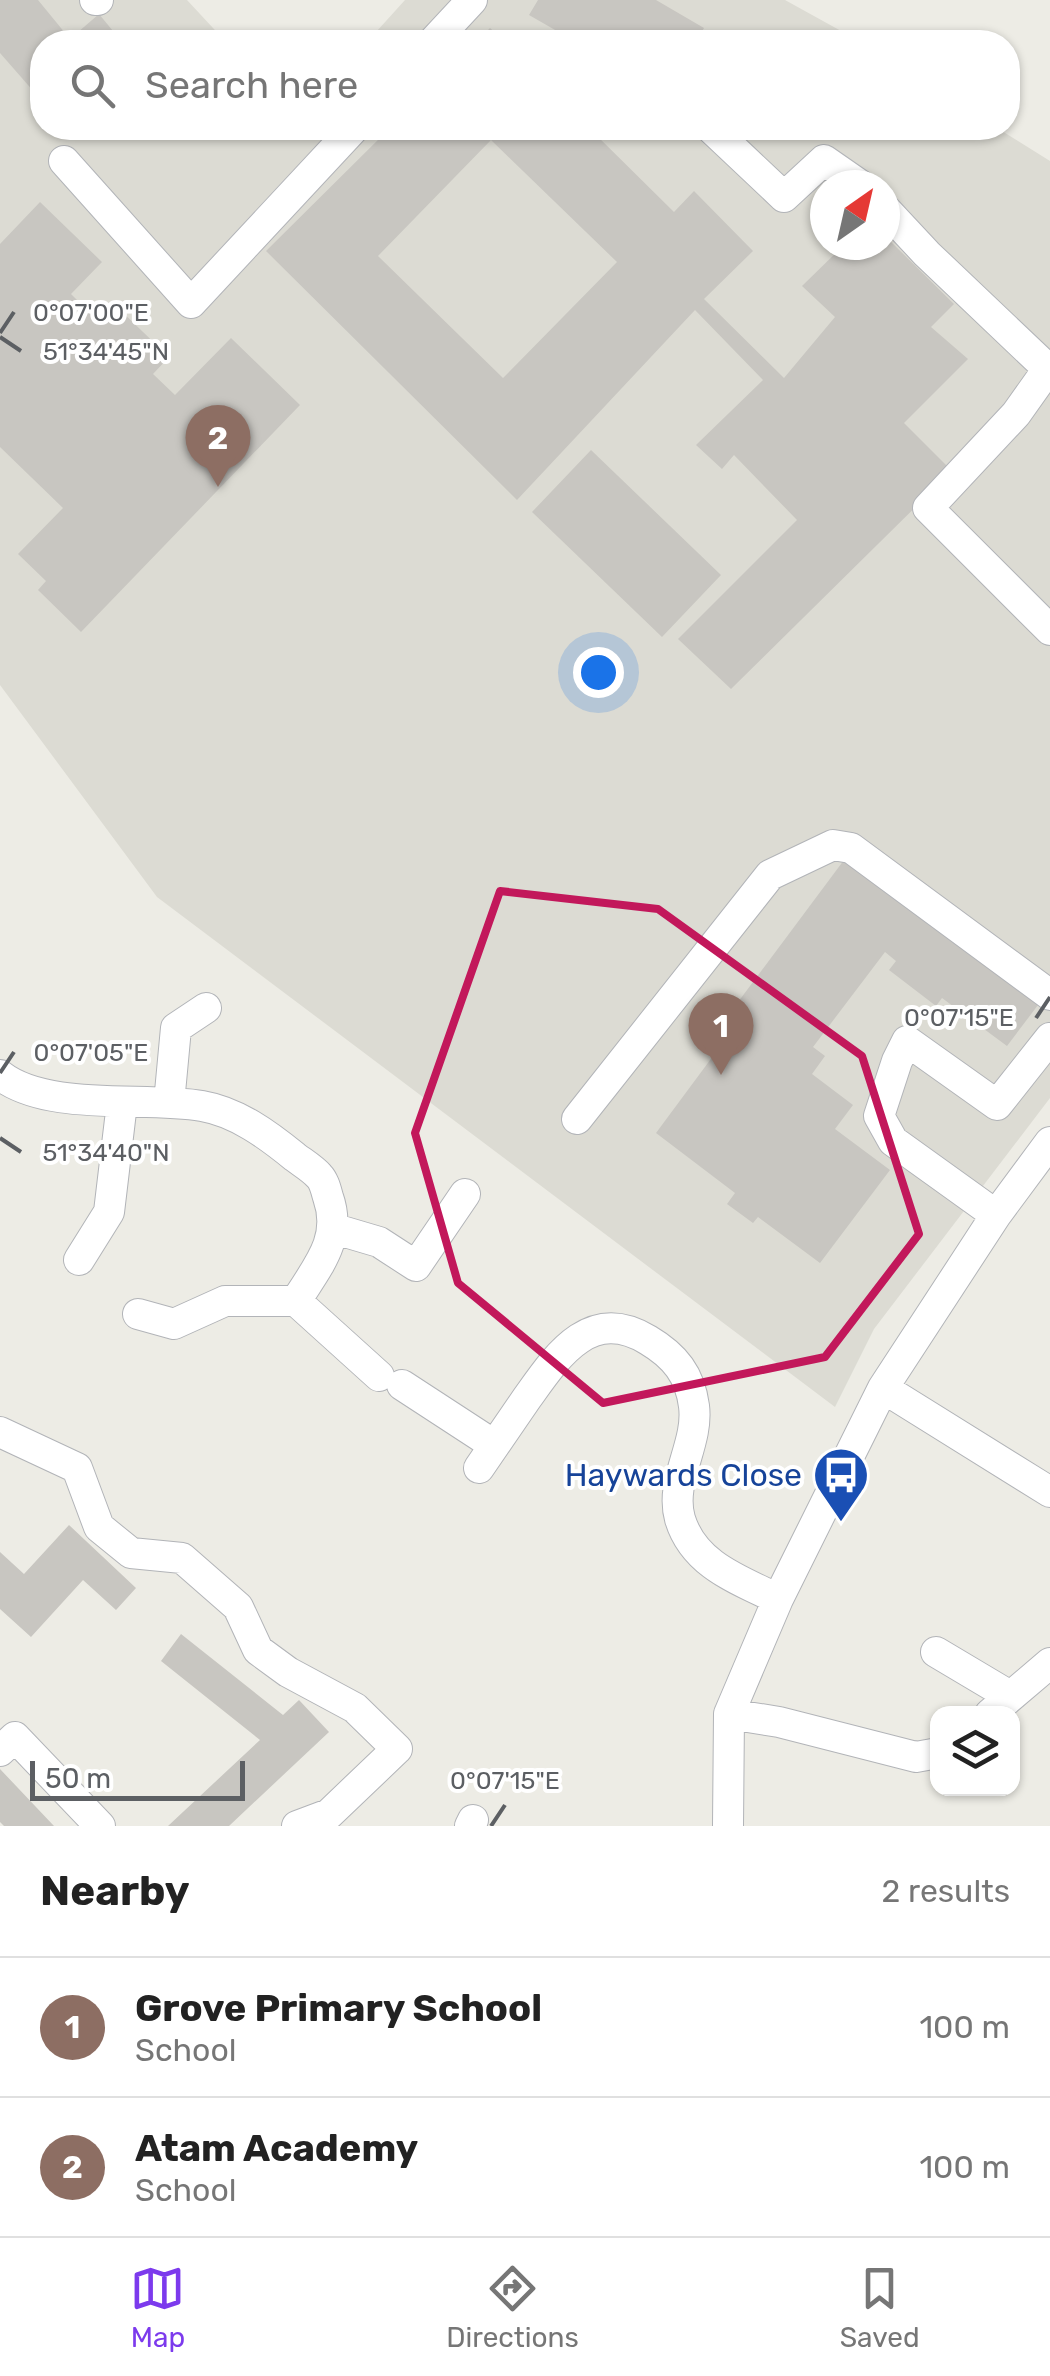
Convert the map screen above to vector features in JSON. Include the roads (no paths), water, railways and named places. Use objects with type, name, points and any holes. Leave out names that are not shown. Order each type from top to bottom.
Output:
[{"type":"street","points":[[444,30],[472,0]]},
{"type":"street","points":[[64,161],[191,303],[343,140]]},
{"type":"street","points":[[724,140],[784,198],[810,173]]},
{"type":"street","points":[[813,170],[824,160],[838,170]]},
{"type":"street","points":[[900,225],[1049,369],[1016,414],[928,508],[1050,630]]},
{"type":"street","points":[[578,1119],[770,875],[833,845],[851,848],[1050,994]]},
{"type":"street","points":[[169,1103],[176,1028],[206,1008]]},
{"type":"street","points":[[996,1215],[893,1141],[879,1116],[907,1041],[997,1104],[1050,1038]]},
{"type":"street","points":[[0,1075],[41,1094],[122,1103],[205,1106],[240,1119],[272,1138],[321,1178],[334,1213],[334,1229],[322,1258],[296,1301]]},
{"type":"street","points":[[79,1260],[108,1212],[122,1103]]},
{"type":"street","points":[[728,1826],[730,1714],[778,1599],[883,1388],[996,1215],[1050,1142]]},
{"type":"street","points":[[334,1229],[379,1242],[416,1266],[465,1194]]},
{"type":"street","points":[[138,1314],[174,1324],[225,1302],[296,1301],[487,1457],[558,1353],[586,1333],[608,1329],[636,1333],[682,1366],[692,1391],[695,1413],[678,1495],[680,1518],[690,1540],[710,1565],[778,1599]]},
{"type":"street","points":[[883,1388],[1050,1492]]},
{"type":"street","points":[[0,1432],[77,1468],[99,1527],[131,1553],[182,1558],[238,1608],[258,1650],[288,1672],[355,1708],[397,1749],[328,1814],[297,1826]]},
{"type":"street","points":[[936,1652],[1000,1705],[1050,1663]]},
{"type":"street","points":[[730,1714],[779,1722],[916,1757],[930,1754]]},
{"type":"street","points":[[0,1751],[15,1736],[100,1826]]},
{"type":"place","name":"Atam Academy","points":[[218,487]]},
{"type":"place","name":"Grove Primary School","points":[[721,1075]]},
{"type":"place","name":"Haywards Close","points":[[841,1524]]}]
